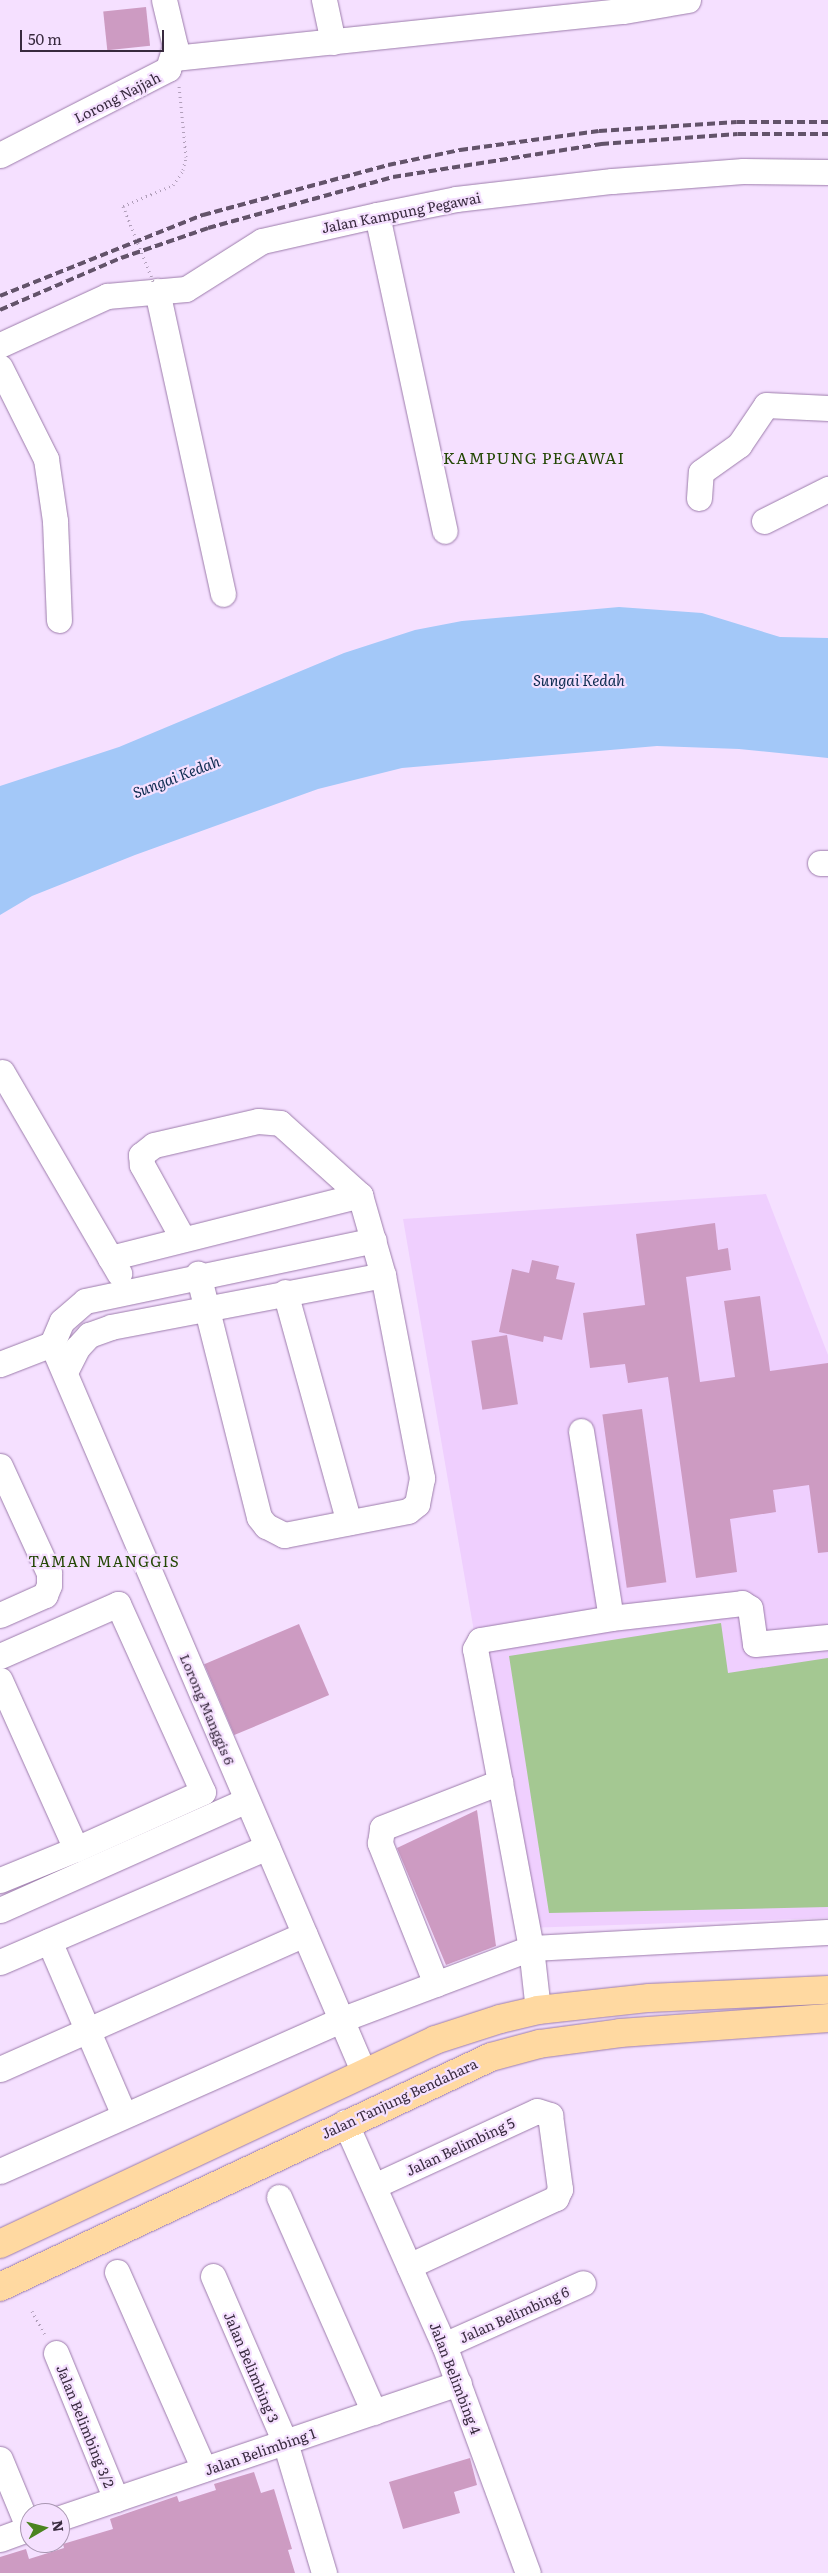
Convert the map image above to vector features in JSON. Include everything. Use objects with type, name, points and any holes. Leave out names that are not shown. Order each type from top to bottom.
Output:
[{"type":"main road","points":[[2,2239],[435,2040],[538,2010],[649,1998],[828,1990]]},
{"type":"main road","name":"Jalan Tanjung Bendahara","points":[[0,2287],[454,2071],[539,2044],[683,2026],[828,2018]]},
{"type":"street","points":[[164,0],[174,33],[175,57],[624,11],[688,0]]},
{"type":"street","points":[[324,0],[333,42]]},
{"type":"street","name":"Lorong Najjah","points":[[0,155],[156,79],[168,69],[175,57]]},
{"type":"street","name":"Jalan Kampung Pegawai","points":[[0,345],[107,296],[155,286],[186,288],[262,241],[377,215],[456,199],[603,182],[743,172],[828,172]]},
{"type":"street","points":[[377,215],[444,531]]},
{"type":"street","points":[[155,286],[224,594]]},
{"type":"street","points":[[0,367],[46,459],[55,521],[59,620]]},
{"type":"street","points":[[699,498],[701,472],[739,445],[766,404],[828,408],[828,393]]},
{"type":"street","points":[[764,521],[828,489]]},
{"type":"street","points":[[2,1072],[128,1290]]},
{"type":"street","points":[[183,1238],[142,1165],[141,1155],[154,1145],[258,1121],[280,1123],[360,1195],[383,1275],[421,1493],[417,1504],[408,1511],[284,1535],[274,1533],[259,1517],[198,1274]]},
{"type":"street","points":[[110,1258],[183,1238],[360,1195]]},
{"type":"street","points":[[0,1364],[52,1344],[62,1321],[79,1304],[128,1290],[198,1274],[374,1240]]},
{"type":"street","points":[[65,1372],[77,1348],[89,1335],[205,1308],[383,1275]]},
{"type":"street","points":[[284,1292],[349,1522]]},
{"type":"street","name":"Lorong Manggis 6","points":[[52,1344],[304,1934],[343,2019],[364,2073]]},
{"type":"street","points":[[581,1431],[612,1618]]},
{"type":"street","points":[[0,1466],[49,1573],[49,1585],[45,1595],[0,1616]]},
{"type":"street","points":[[538,2010],[531,1948],[475,1649],[480,1640],[612,1618],[742,1603],[750,1608],[753,1640],[761,1646],[828,1637]]},
{"type":"street","points":[[0,1656],[118,1604],[203,1792],[76,1849],[0,1880]]},
{"type":"street","points":[[0,1680],[76,1849]]},
{"type":"street","points":[[436,1984],[380,1843],[382,1828],[500,1782]]},
{"type":"street","points":[[0,1910],[247,1800]]},
{"type":"street","points":[[0,1962],[267,1847]]},
{"type":"street","points":[[0,2171],[343,2019],[531,1948],[828,1932]]},
{"type":"street","points":[[0,2069],[304,1934]]},
{"type":"street","points":[[49,1941],[90,2029],[124,2115]]},
{"type":"street","name":"Jalan Belimbing 5","points":[[374,2186],[537,2111],[547,2112],[559,2194],[409,2266]]},
{"type":"street","name":"Jalan Belimbing 4","points":[[345,2122],[444,2345],[528,2573]]},
{"type":"street","points":[[280,2197],[374,2412]]},
{"type":"street","points":[[117,2272],[204,2469]]},
{"type":"street","name":"Jalan Belimbing 3","points":[[213,2276],[285,2442],[324,2573]]},
{"type":"street","name":"Jalan Belimbing 6","points":[[444,2345],[583,2283]]},
{"type":"street","name":"Jalan Belimbing 3/2","points":[[56,2353],[116,2499]]},
{"type":"street","name":"Jalan Belimbing 1","points":[[70,2515],[459,2383]]},
{"type":"street","points":[[0,2459],[20,2505]]},
{"type":"street","points":[[0,2539],[20,2532]]},
{"type":"path","points":[[155,286],[123,206],[173,186],[183,170],[186,157],[175,57]]},
{"type":"path","points":[[32,2311],[56,2353]]},
{"type":"shaded area","points":[[766,1194],[828,1355],[828,1918],[525,1928],[403,1219]]},
{"type":"green space","points":[[721,1623],[728,1673],[828,1658],[828,1907],[549,1913],[509,1656]]},
{"type":"water","name":"Sungai Kedah","points":[[619,607],[702,613],[780,637],[828,638],[828,758],[739,749],[657,746],[402,768],[318,789],[135,855],[32,896],[0,915],[0,786],[119,747],[344,653],[415,630],[462,621]]},
{"type":"building","points":[[146,7],[150,46],[107,50],[103,11]]},
{"type":"building","points":[[715,1223],[718,1250],[728,1248],[731,1270],[686,1277],[700,1382],[735,1377],[724,1301],[760,1296],[770,1371],[828,1363],[828,1552],[818,1553],[809,1485],[773,1490],[776,1512],[730,1519],[737,1572],[696,1578],[668,1377],[628,1383],[625,1364],[590,1368],[583,1313],[645,1305],[636,1234]]},
{"type":"building","points":[[532,1260],[559,1266],[556,1279],[575,1283],[562,1340],[544,1336],[543,1342],[499,1332],[512,1269],[529,1273]]},
{"type":"building","points":[[507,1335],[518,1404],[482,1410],[471,1341]]},
{"type":"building","points":[[642,1409],[666,1582],[627,1588],[602,1415]]},
{"type":"building","points":[[299,1624],[329,1695],[234,1735],[204,1664]]},
{"type":"building","points":[[477,1810],[496,1946],[446,1965],[397,1848]]},
{"type":"building","points":[[470,2458],[477,2485],[454,2492],[460,2513],[403,2529],[389,2482]]},
{"type":"building","points":[[254,2472],[261,2493],[274,2489],[292,2549],[288,2550],[295,2573],[0,2573],[0,2557],[20,2551],[20,2553],[27,2553],[29,2559],[48,2553],[70,2553],[70,2542],[113,2529],[110,2519],[177,2496],[179,2502],[216,2490],[214,2484]]},
{"type":"railway","points":[[0,296],[203,215],[388,165],[460,150],[599,131],[737,122],[828,122]]},
{"type":"railway","points":[[0,310],[121,258],[208,228],[393,177],[601,144],[738,134],[828,134]]},
{"type":"district","name":"KAMPUNG PEGAWAI","points":[[534,457]]},
{"type":"district","name":"TAMAN MANGGIS","points":[[104,1561]]}]
